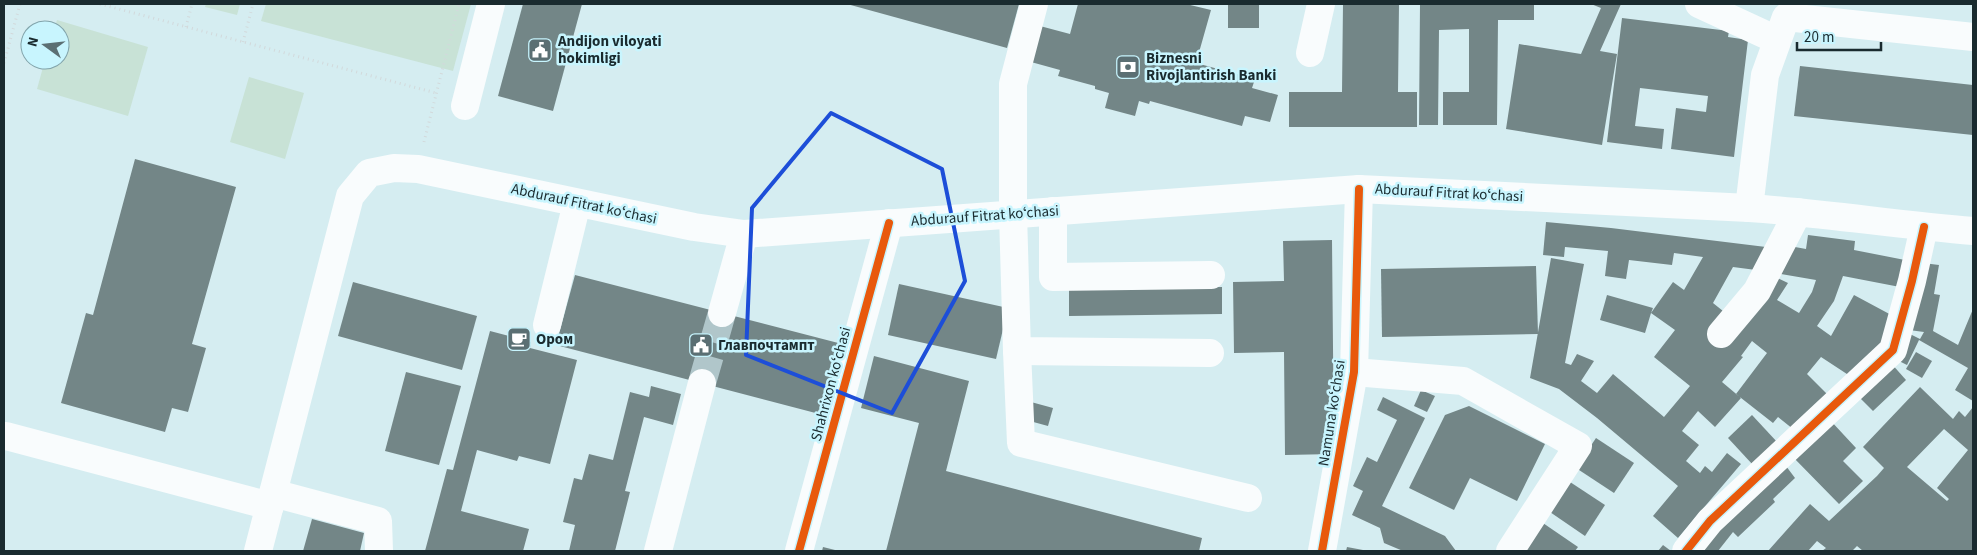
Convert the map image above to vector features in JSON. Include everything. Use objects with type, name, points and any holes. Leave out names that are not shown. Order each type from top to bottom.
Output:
[{"type":"main road","points":[[465,106],[492,4]]},
{"type":"main road","points":[[1034,4],[1013,84],[1013,214],[1021,443],[1248,498]]},
{"type":"main road","points":[[1310,53],[1321,4]]},
{"type":"main road","points":[[1699,4],[1783,20],[1973,37]]},
{"type":"main road","points":[[1750,208],[1765,75],[1783,20]]},
{"type":"main road","name":"Abdurauf Fitrat koʻchasi","points":[[258,551],[350,196],[369,173],[394,168],[418,169],[694,227],[744,234],[1360,188],[1750,208],[1973,231]]},
{"type":"main road","name":"Namuna koʻchasi","points":[[1322,551],[1354,372],[1360,188]]},
{"type":"main road","points":[[547,325],[577,203]]},
{"type":"main road","points":[[1053,211],[1054,277],[1210,274]]},
{"type":"main road","points":[[1721,334],[1757,291],[1798,212]]},
{"type":"main road","name":"Shahrixon koʻchasi","points":[[799,551],[889,223]]},
{"type":"main road","points":[[1686,551],[1710,521],[1893,350],[1912,281],[1924,227]]},
{"type":"main road","points":[[722,313],[744,234]]},
{"type":"main road","points":[[1017,351],[1210,353]]},
{"type":"main road","points":[[1354,372],[1463,381],[1578,446],[1510,551]]},
{"type":"main road","points":[[658,551],[702,383]]},
{"type":"main road","points":[[6,436],[271,499],[378,521],[379,551]]},
{"type":"path","points":[[4,63],[20,4]]},
{"type":"path","points":[[100,4],[436,93]]},
{"type":"path","points":[[186,27],[192,4]]},
{"type":"path","points":[[244,42],[253,4]]},
{"type":"path","points":[[418,169],[460,4]]},
{"type":"highlighted area","points":[[831,113],[942,169],[965,281],[892,413],[746,355],[752,208]]},
{"type":"green space","points":[[206,4],[240,4],[237,15],[205,7]]},
{"type":"green space","points":[[266,4],[471,4],[453,71],[261,21]]},
{"type":"green space","points":[[70,24],[148,47],[128,116],[37,89],[42,70],[70,70]]},
{"type":"green space","points":[[249,77],[304,93],[285,159],[230,142]]},
{"type":"building","name":"Andijon vilоyati hоkimligi","points":[[523,4],[582,4],[553,111],[498,96]]},
{"type":"building","points":[[847,4],[1019,4],[1007,48]]},
{"type":"building","name":"Biznesni Rivojlantirish Banki","points":[[1078,4],[1186,4],[1211,10],[1196,63],[1255,79],[1252,88],[1278,95],[1270,122],[1245,116],[1242,126],[1150,101],[1149,104],[1139,101],[1135,116],[1105,108],[1109,93],[1095,89],[1095,86],[1058,76],[1060,70],[1031,62],[1040,26],[1070,34]]},
{"type":"building","points":[[1228,4],[1259,4],[1259,28],[1228,28]]},
{"type":"building","points":[[1343,4],[1399,4],[1398,92],[1417,92],[1417,127],[1289,127],[1289,92],[1342,92]]},
{"type":"building","points":[[1420,4],[1534,4],[1534,20],[1498,20],[1497,125],[1443,125],[1443,92],[1469,92],[1469,29],[1439,30],[1438,125],[1419,125]]},
{"type":"building","points":[[1591,4],[1621,4],[1600,51],[1617,54],[1602,145],[1506,129],[1519,44],[1581,54],[1601,8]]},
{"type":"building","points":[[1622,18],[1729,31],[1728,37],[1748,40],[1734,157],[1671,149],[1676,108],[1706,112],[1708,96],[1640,88],[1635,126],[1664,129],[1662,149],[1607,142]]},
{"type":"building","points":[[1800,66],[1973,85],[1973,135],[1794,116]]},
{"type":"building","points":[[135,159],[236,187],[192,344],[206,348],[188,412],[172,408],[165,432],[61,403],[86,313],[93,315]]},
{"type":"building","points":[[1546,222],[1766,247],[1756,270],[1733,267],[1713,303],[1728,315],[1771,275],[1788,283],[1777,300],[1799,313],[1812,292],[1816,280],[1770,272],[1784,245],[1806,249],[1808,235],[1855,241],[1854,250],[1905,260],[1900,287],[1843,276],[1834,301],[1817,326],[1831,336],[1854,295],[1895,317],[1876,353],[1850,376],[1821,357],[1807,374],[1829,396],[1793,429],[1778,417],[1773,423],[1740,397],[1715,427],[1698,411],[1682,431],[1699,445],[1686,461],[1700,473],[1705,466],[1712,472],[1727,453],[1741,464],[1678,538],[1653,516],[1678,486],[1597,418],[1559,389],[1530,378],[1551,258],[1584,264],[1565,363],[1571,365],[1577,354],[1594,361],[1581,381],[1597,393],[1613,374],[1664,417],[1690,386],[1654,357],[1675,330],[1651,313],[1673,282],[1684,290],[1703,257],[1674,253],[1672,265],[1629,260],[1626,279],[1605,276],[1608,251],[1565,247],[1564,257],[1543,255]],"holes":[[[1752,341],[1767,353],[1736,394],[1722,382],[1743,357],[1741,356]]]},
{"type":"building","points":[[1332,240],[1334,454],[1285,455],[1284,352],[1234,353],[1233,282],[1284,281],[1283,241]]},
{"type":"building","points":[[1923,263],[1939,265],[1934,294],[1940,295],[1933,331],[1958,345],[1973,309],[1973,401],[1955,390],[1968,368],[1919,340],[1907,365],[1895,359],[1908,333],[1920,339],[1924,332],[1909,330]]},
{"type":"building","points":[[1536,266],[1538,334],[1382,337],[1381,269]]},
{"type":"building","name":"Главпочтампт","points":[[575,275],[846,345],[827,416],[556,345]]},
{"type":"building","points":[[353,282],[477,316],[462,370],[338,336]]},
{"type":"building","points":[[899,284],[1008,308],[996,359],[888,335]]},
{"type":"building","points":[[1222,287],[1222,314],[1069,316],[1069,289]]},
{"type":"building","points":[[1607,295],[1653,308],[1645,333],[1600,320]]},
{"type":"building","points":[[490,331],[531,342],[530,348],[577,360],[550,464],[519,456],[517,461],[477,450],[461,511],[529,529],[523,551],[425,551],[447,469],[453,470]]},
{"type":"building","points":[[1916,352],[1932,361],[1922,378],[1906,369]]},
{"type":"building","points":[[874,356],[969,381],[946,471],[1202,538],[1199,551],[886,551],[919,423],[861,408]]},
{"type":"building","points":[[1890,362],[1906,380],[1873,411],[1856,394]]},
{"type":"building","points":[[406,372],[461,386],[439,465],[385,451]]},
{"type":"building","points":[[651,386],[681,394],[673,425],[644,417],[625,491],[630,492],[615,551],[569,551],[575,525],[563,522],[574,478],[582,480],[589,454],[613,460],[630,392],[649,397]]},
{"type":"building","points":[[1920,387],[1953,419],[1959,411],[1965,417],[1973,407],[1973,551],[1863,551],[1857,546],[1852,551],[1822,551],[1826,548],[1817,541],[1808,551],[1768,551],[1810,504],[1829,521],[1877,476],[1884,468],[1863,447]],"holes":[[[1944,429],[1968,450],[1937,488],[1949,499],[1947,501],[1907,467]]]},
{"type":"building","points":[[1421,390],[1435,396],[1427,412],[1414,406]]},
{"type":"building","points":[[1383,397],[1425,418],[1382,506],[1445,536],[1456,551],[1403,551],[1384,543],[1380,528],[1352,515],[1363,491],[1353,486],[1367,457],[1377,462],[1397,420],[1377,410]]},
{"type":"building","points":[[1031,402],[1053,408],[1048,426],[1026,420]]},
{"type":"building","points":[[1469,406],[1545,444],[1517,501],[1470,478],[1454,510],[1409,488],[1445,415]]},
{"type":"building","points":[[1752,415],[1778,443],[1753,465],[1728,438]]},
{"type":"building","points":[[1830,420],[1856,448],[1843,461],[1863,481],[1839,504],[1792,456]]},
{"type":"building","points":[[1596,438],[1634,463],[1614,493],[1576,468]]},
{"type":"building","points":[[1783,462],[1795,478],[1773,499],[1775,502],[1738,537],[1733,532],[1718,551],[1694,551]]},
{"type":"building","points":[[1567,480],[1605,505],[1585,536],[1547,510]]},
{"type":"building","points":[[312,519],[364,533],[360,551],[303,551]]},
{"type":"building","points":[[1540,521],[1578,547],[1575,551],[1520,551]]},
{"type":"building","points":[[1663,545],[1671,551],[1658,551]]},
{"type":"building","points":[[823,547],[839,551],[822,551]]},
{"type":"building","points":[[1347,547],[1363,550],[1363,551],[1346,551]]},
{"type":"tunnel","points":[[702,383],[722,313]]},
{"type":"cycle path","points":[[1322,551],[1354,372],[1359,189]]},
{"type":"cycle path","points":[[799,551],[889,223]]},
{"type":"cycle path","points":[[1686,551],[1710,521],[1893,350],[1912,281],[1924,227]]},
{"type":"place","name":"Andijon vilоyati hоkimligi","points":[[540,50]]},
{"type":"place","name":"Biznesni Rivojlantirish Banki","points":[[1128,67]]},
{"type":"place","name":"Ором","points":[[519,339]]},
{"type":"place","name":"Главпочтампт","points":[[701,345]]}]
